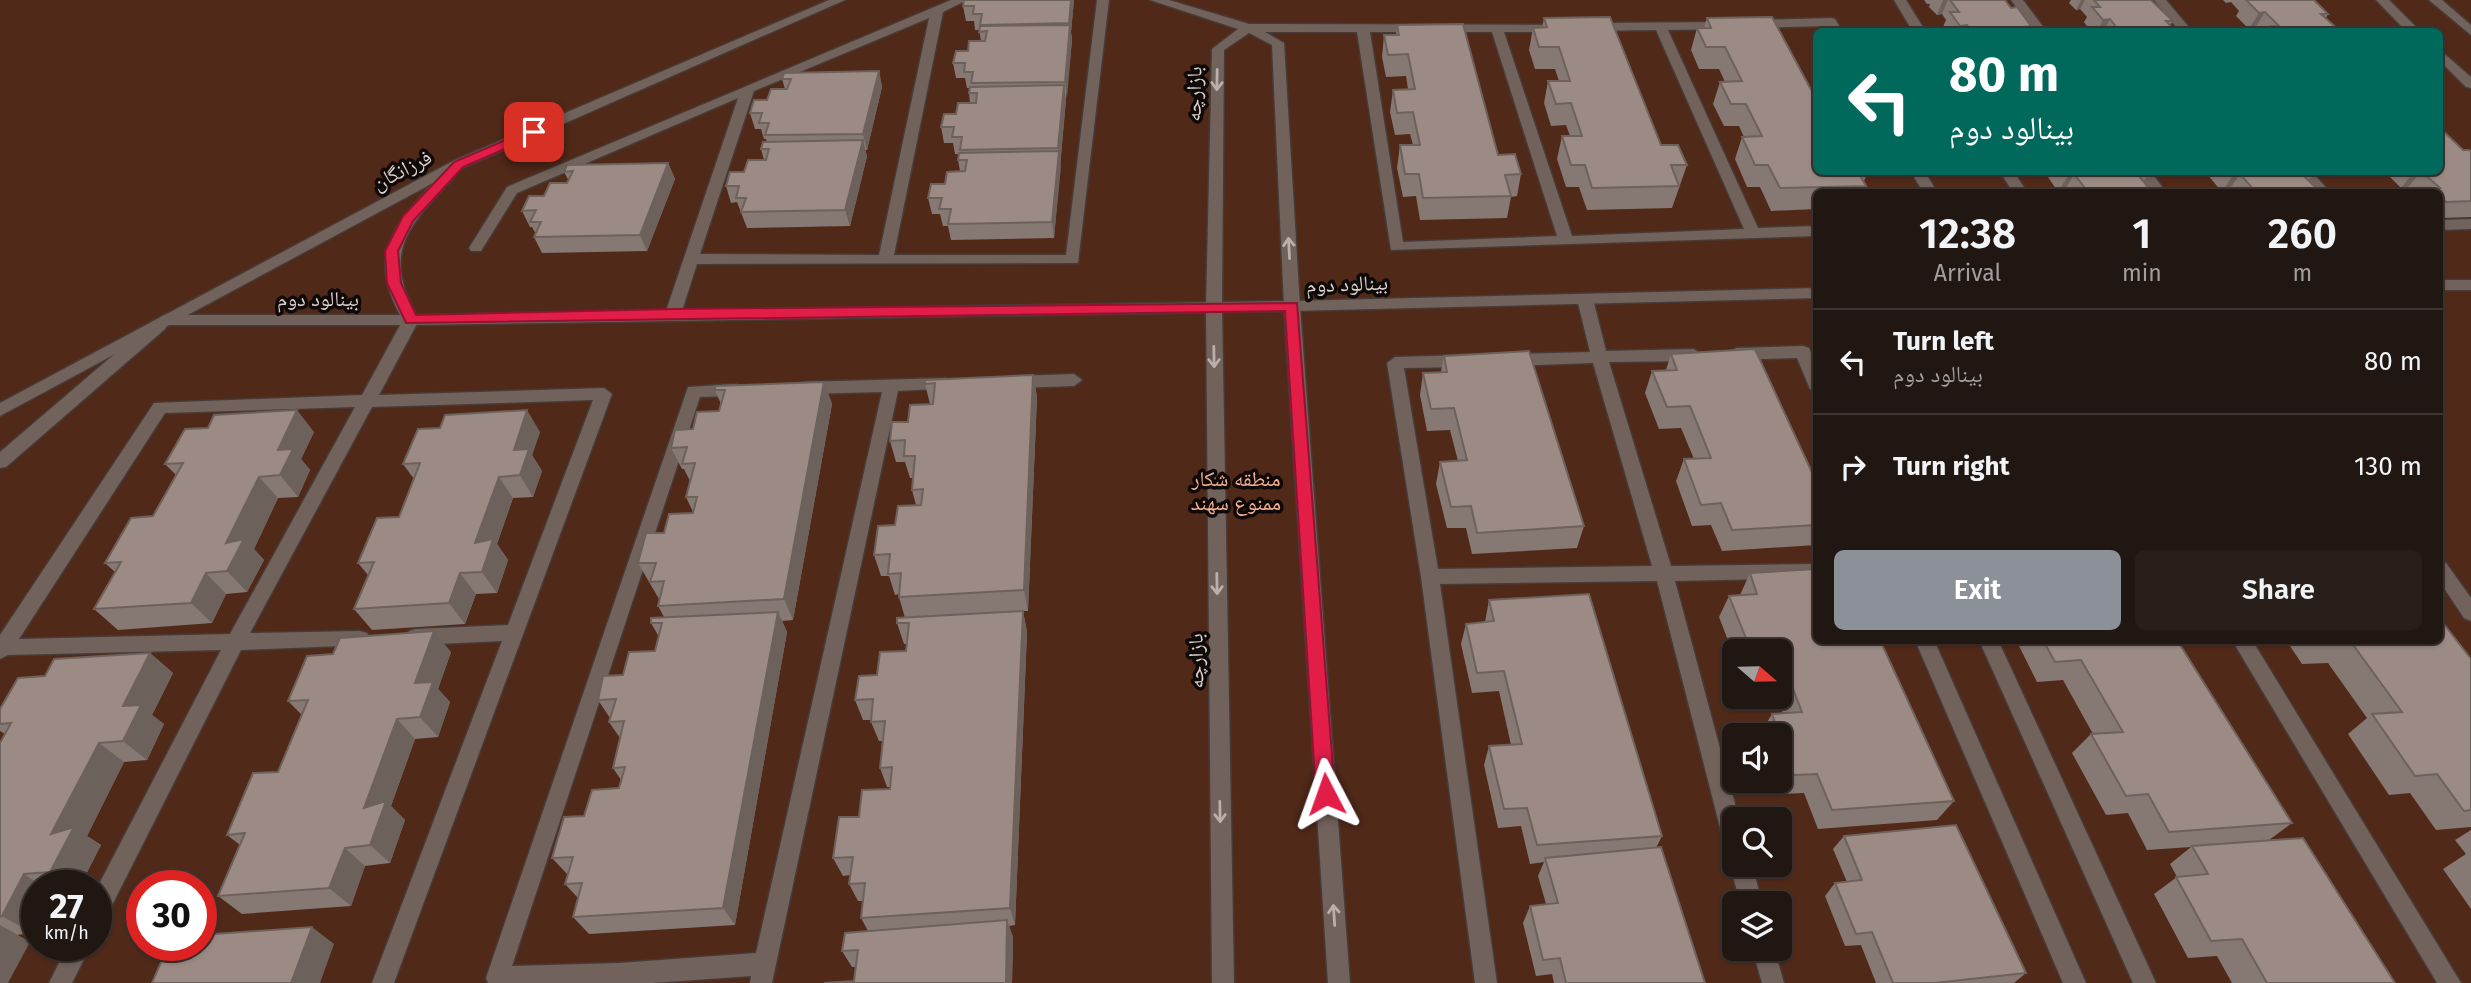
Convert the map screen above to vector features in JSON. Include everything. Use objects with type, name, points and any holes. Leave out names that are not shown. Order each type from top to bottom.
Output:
[{"type":"street","name":"فرزانگان","points":[[0,410],[371,208],[458,164],[839,0]]},
{"type":"street","points":[[476,248],[512,190],[961,0]]},
{"type":"street","points":[[692,259],[1073,260],[1104,0]]},
{"type":"street","points":[[1156,0],[1248,28],[1278,43],[1292,306],[1339,983]]},
{"type":"street","points":[[1900,0],[1918,28]]},
{"type":"street","points":[[2017,0],[2037,28]]},
{"type":"street","points":[[2160,0],[2184,28]]},
{"type":"street","points":[[2382,0],[2411,28]]},
{"type":"street","points":[[2435,0],[2471,32]]},
{"type":"street","points":[[886,259],[937,10]]},
{"type":"street","points":[[1248,28],[1661,27],[1831,22],[1835,28]]},
{"type":"street","points":[[1661,27],[1754,233]]},
{"type":"street","name":"بازارچه","points":[[1223,983],[1214,307],[1218,49],[1248,28]]},
{"type":"street","points":[[1363,28],[1396,247],[1813,231]]},
{"type":"street","points":[[1497,28],[1566,241]]},
{"type":"street","points":[[2443,57],[2466,79]]},
{"type":"street","points":[[2443,74],[2466,79]]},
{"type":"street","points":[[673,314],[748,89]]},
{"type":"street","points":[[112,882],[234,643],[411,320],[394,283],[392,251],[407,219],[458,164]]},
{"type":"street","points":[[2308,175],[2320,189]]},
{"type":"street","points":[[2443,225],[2471,224]]},
{"type":"street","points":[[2443,285],[2471,285]]},
{"type":"street","name":"بینالود دوم","points":[[164,320],[411,320],[1292,306],[1813,293]]},
{"type":"street","points":[[1585,299],[1599,357],[1664,573],[1726,807]]},
{"type":"street","points":[[0,462],[164,320]]},
{"type":"street","points":[[1486,983],[1430,577],[1395,363],[1803,352],[1813,377]]},
{"type":"street","points":[[996,383],[1074,380]]},
{"type":"street","points":[[786,388],[970,384]]},
{"type":"street","points":[[760,389],[694,391],[497,978],[618,978],[763,973],[891,386]]},
{"type":"street","points":[[1,649],[160,407],[604,394],[383,983]]},
{"type":"street","points":[[1430,577],[1813,571]]},
{"type":"street","points":[[2443,573],[2471,612]]},
{"type":"street","points":[[1,649],[514,633]]},
{"type":"street","points":[[1926,644],[2075,983]]},
{"type":"street","points":[[1990,644],[2145,983]]},
{"type":"street","points":[[2243,644],[2450,983]]},
{"type":"street","points":[[61,983],[72,961]]},
{"type":"street","points":[[1767,961],[1773,983]]},
{"type":"green space","name":"منطقه شکار ممنوع سهند","points":[[0,0],[2471,0],[2471,983],[0,983]]},
{"type":"building","points":[[964,0],[1071,0],[1069,23],[980,25],[982,14],[973,14],[974,6],[963,6]]},
{"type":"building","points":[[1950,0],[2005,0],[2011,8],[2017,7],[2031,26],[1969,28],[1967,25],[1960,26],[1950,12],[1959,12]]},
{"type":"building","points":[[2094,0],[2151,0],[2173,21],[2166,21],[2172,28],[2117,28],[2110,19],[2103,20],[2092,7],[2100,7]]},
{"type":"building","points":[[2246,0],[2314,0],[2328,14],[2321,14],[2337,28],[2274,28],[2272,26],[2279,26],[2265,12],[2259,13]]},
{"type":"building","points":[[1610,17],[1661,145],[1678,145],[1687,165],[1671,165],[1679,186],[1592,188],[1585,165],[1571,165],[1562,136],[1582,136],[1571,103],[1556,104],[1548,81],[1570,81],[1559,47],[1539,47],[1533,28],[1547,27],[1544,18]]},
{"type":"building","points":[[1772,17],[1813,93],[1813,175],[1860,175],[1866,186],[1780,188],[1768,165],[1755,165],[1742,137],[1762,136],[1746,104],[1731,104],[1720,82],[1742,81],[1725,47],[1706,47],[1697,28],[1711,28],[1707,18]]},
{"type":"building","points":[[1463,24],[1498,155],[1515,154],[1521,174],[1505,175],[1511,196],[1423,198],[1419,174],[1405,174],[1400,145],[1420,145],[1413,112],[1397,113],[1393,90],[1415,89],[1408,54],[1388,55],[1384,35],[1399,35],[1397,25]]},
{"type":"building","points":[[1070,25],[1065,82],[971,83],[973,72],[964,72],[965,63],[953,63],[956,51],[968,51],[969,41],[985,41],[987,31],[979,32],[980,26]]},
{"type":"building","points":[[879,71],[863,134],[765,135],[769,123],[759,123],[762,113],[750,113],[754,100],[767,100],[771,89],[787,89],[791,79],[782,79],[784,73]]},
{"type":"building","points":[[1064,85],[1058,148],[960,150],[962,137],[952,137],[954,127],[941,127],[944,114],[956,114],[958,103],[976,103],[977,93],[969,93],[970,87]]},
{"type":"building","points":[[2443,131],[2463,150],[2471,151],[2471,201],[2446,202],[2443,199],[2443,189],[2432,189],[2440,188],[2425,175],[2443,175]]},
{"type":"building","points":[[863,140],[845,210],[741,212],[746,198],[736,198],[739,186],[726,186],[730,172],[744,172],[748,160],[766,160],[769,149],[761,149],[763,142]]},
{"type":"building","points":[[1059,151],[1052,222],[948,224],[951,209],[939,209],[942,198],[928,198],[931,184],[945,184],[947,172],[965,171],[967,160],[958,160],[959,153]]},
{"type":"building","points":[[668,163],[640,235],[534,237],[541,222],[530,222],[536,210],[522,211],[529,196],[544,196],[550,183],[567,183],[573,171],[564,172],[567,165]]},
{"type":"building","points":[[2075,175],[2146,175],[2139,176],[2150,189],[2086,189]]},
{"type":"building","points":[[2241,175],[2312,175],[2304,176],[2317,189],[2253,189]]},
{"type":"building","points":[[1755,349],[1813,475],[1813,525],[1732,530],[1721,503],[1701,505],[1684,459],[1711,458],[1690,406],[1667,407],[1652,371],[1677,370],[1671,354]]},
{"type":"building","points":[[1529,351],[1584,526],[1477,533],[1471,506],[1451,507],[1440,462],[1467,460],[1454,408],[1431,409],[1423,373],[1447,372],[1444,356]]},
{"type":"building","points":[[1033,375],[1024,590],[899,597],[901,573],[888,574],[890,554],[874,555],[878,526],[895,525],[898,506],[921,505],[923,489],[912,490],[915,456],[904,456],[905,440],[890,441],[892,422],[908,422],[910,405],[933,404],[935,383],[925,384],[925,380]]},
{"type":"building","points":[[824,382],[784,599],[658,606],[664,581],[650,582],[656,563],[638,563],[646,533],[664,533],[669,514],[693,513],[697,497],[686,497],[695,463],[682,464],[687,447],[671,448],[675,430],[693,429],[697,412],[719,411],[725,390],[715,390],[715,386]]},
{"type":"building","points":[[297,410],[278,450],[293,449],[280,475],[259,477],[226,543],[244,539],[227,571],[206,573],[191,603],[94,609],[121,562],[105,563],[131,518],[153,516],[183,463],[165,464],[185,429],[208,428],[214,415]]},
{"type":"building","points":[[527,410],[514,450],[529,449],[520,475],[499,477],[475,543],[493,539],[482,572],[460,573],[449,603],[354,609],[374,562],[358,563],[377,518],[399,517],[420,463],[403,464],[418,429],[440,428],[445,415]]},
{"type":"building","points":[[1813,569],[1813,644],[1882,644],[1954,801],[1832,810],[1817,774],[1794,775],[1792,723],[1775,723],[1772,714],[1802,712],[1792,686],[1792,639],[1746,639],[1729,596],[1757,594],[1750,573]]},
{"type":"building","points":[[1589,594],[1662,836],[1537,845],[1527,808],[1504,809],[1489,746],[1522,744],[1504,671],[1477,673],[1466,624],[1494,621],[1489,600]]},
{"type":"building","points":[[1023,611],[1010,908],[861,918],[865,883],[849,884],[853,857],[833,858],[839,817],[859,817],[862,790],[890,789],[892,767],[880,768],[885,721],[871,722],[873,699],[855,700],[859,676],[877,675],[880,652],[906,651],[909,623],[897,623],[897,618]]},
{"type":"building","points":[[778,612],[723,908],[573,917],[582,883],[565,884],[573,857],[552,858],[564,817],[584,816],[592,790],[619,788],[625,767],[613,768],[624,721],[609,722],[616,699],[598,700],[603,676],[623,675],[629,652],[655,651],[662,623],[651,623],[651,618]]},
{"type":"building","points":[[2443,623],[2471,659],[2471,810],[2464,811],[2437,774],[2415,776],[2372,714],[2402,712],[2352,644],[2443,644]]},
{"type":"building","points":[[434,631],[415,683],[433,682],[420,717],[397,719],[364,808],[386,801],[370,845],[345,848],[329,888],[218,896],[245,833],[227,835],[253,773],[278,772],[308,700],[288,701],[307,656],[333,654],[340,638]]},
{"type":"building","points":[[2045,644],[2180,644],[2292,823],[2169,832],[2148,794],[2126,796],[2091,734],[2123,732],[2081,660],[2055,662]]},
{"type":"building","points":[[150,653],[123,706],[141,705],[123,741],[99,743],[51,834],[74,827],[51,870],[21,870],[21,880],[0,917],[0,743],[11,723],[0,724],[0,709],[18,678],[45,676],[54,659]]},
{"type":"building","points":[[1956,825],[2026,973],[1934,983],[1893,983],[1872,932],[1856,934],[1835,883],[1862,880],[1844,836]]},
{"type":"building","points":[[2303,838],[2395,983],[2267,983],[2242,939],[2211,941],[2176,877],[2208,874],[2192,846]]},
{"type":"building","points":[[1661,847],[1705,983],[1566,983],[1560,958],[1543,960],[1530,906],[1558,903],[1545,858]]},
{"type":"building","points":[[1007,920],[1006,983],[824,983],[854,981],[858,950],[842,951],[845,933]]},
{"type":"building","points":[[312,927],[291,983],[152,983],[162,961],[217,961],[217,934]]},
{"type":"route","points":[[534,132],[458,164],[407,219],[392,251],[394,283],[411,320],[1292,306],[1326,794]]}]
